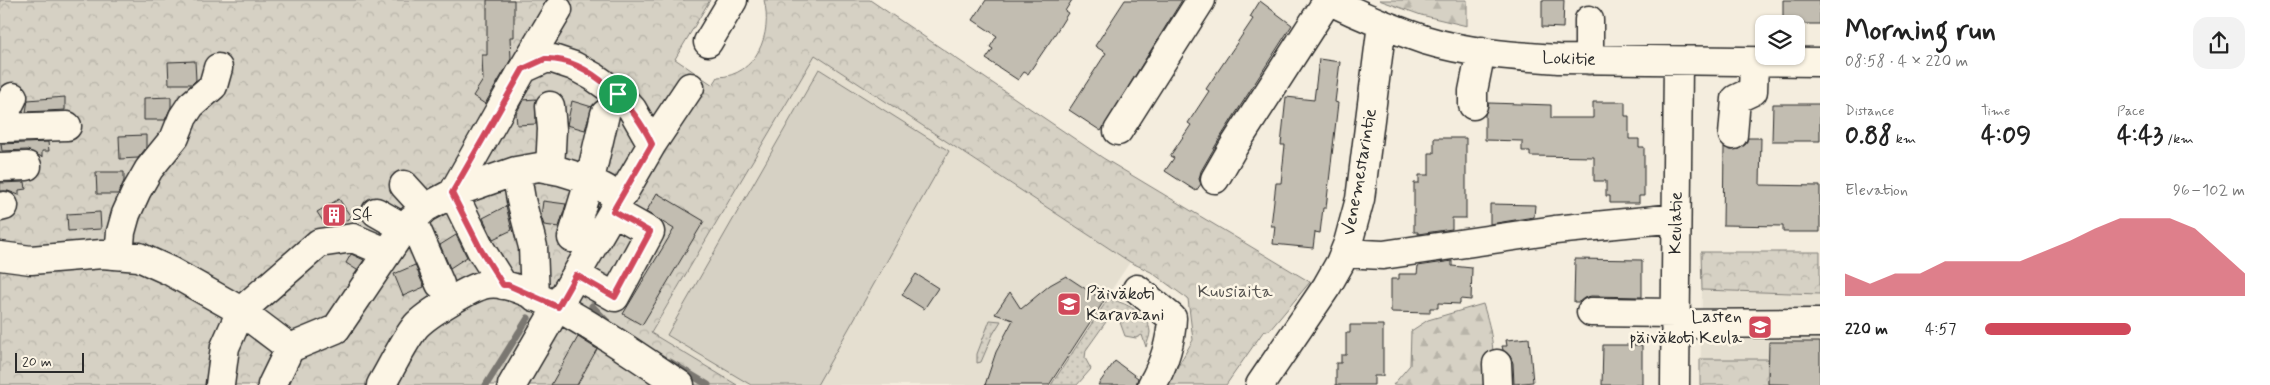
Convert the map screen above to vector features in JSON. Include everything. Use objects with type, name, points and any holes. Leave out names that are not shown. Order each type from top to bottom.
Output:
[{"type":"street","points":[[708,42],[733,0]]},
{"type":"street","points":[[1118,131],[1201,0]]},
{"type":"street","points":[[1215,179],[1234,146],[1328,0]]},
{"type":"street","name":"Lokitie","points":[[1328,0],[1382,24],[1425,40],[1521,57],[1589,60],[1820,62]]},
{"type":"street","points":[[452,193],[558,10]]},
{"type":"street","points":[[1589,20],[1589,60]]},
{"type":"street","name":"Venemestarintie","points":[[1260,385],[1327,286],[1344,253],[1354,224],[1360,199],[1382,24]]},
{"type":"street","points":[[1472,105],[1481,51]]},
{"type":"street","points":[[523,69],[545,59],[553,59],[574,66],[594,77],[618,94],[632,109],[652,144]]},
{"type":"street","name":"Keulatie","points":[[1675,385],[1678,61]]},
{"type":"street","points":[[1733,135],[1736,99],[1753,92],[1754,62]]},
{"type":"street","points":[[119,255],[120,232],[137,190],[149,169],[176,137],[182,117],[213,86],[218,68]]},
{"type":"street","points":[[512,385],[547,302],[576,275],[652,144],[690,87]]},
{"type":"street","points":[[0,123],[13,97]]},
{"type":"street","points":[[550,106],[552,129],[550,169]]},
{"type":"street","points":[[572,238],[589,180],[605,114]]},
{"type":"street","points":[[0,128],[67,126]]},
{"type":"street","points":[[0,167],[28,166]]},
{"type":"street","points":[[272,385],[290,348],[336,329],[386,252],[414,218],[452,193],[516,171],[539,168],[550,169],[589,180],[606,189],[616,206],[650,232],[615,297],[576,275]]},
{"type":"street","points":[[516,171],[547,302]]},
{"type":"street","points":[[404,185],[414,218],[440,284]]},
{"type":"street","points":[[452,193],[481,250],[503,285]]},
{"type":"street","points":[[376,212],[414,218]]},
{"type":"street","points":[[1344,253],[1383,254],[1555,230],[1676,218]]},
{"type":"street","points":[[220,385],[225,347],[241,311],[318,243],[353,238],[386,252]]},
{"type":"street","points":[[0,256],[31,260],[102,254],[139,257],[170,271],[241,311],[290,348]]},
{"type":"street","points":[[381,385],[416,327],[435,310],[488,284],[508,285],[547,302],[616,341],[680,385]]},
{"type":"street","points":[[1137,289],[1172,318],[1170,341],[1162,368],[1152,385]]},
{"type":"street","points":[[1590,312],[1675,318],[1820,323]]},
{"type":"shaded area","points":[[815,54],[1130,262],[1104,301],[1066,276],[1024,309],[1016,306],[999,313],[1003,317],[1019,314],[1009,326],[996,352],[986,385],[737,385],[651,334]]},
{"type":"shaded area","name":"Lasten päiväkoti Keula","points":[[1702,290],[1820,294],[1820,385],[1700,385]]},
{"type":"green space","name":"Kuusiaita","points":[[0,0],[710,0],[675,59],[713,85],[718,77],[731,75],[742,69],[752,61],[759,51],[766,26],[764,0],[870,0],[1103,158],[1310,282],[1270,330],[1263,332],[1226,385],[1167,385],[1193,340],[1188,299],[1151,272],[1130,262],[815,55],[651,333],[737,385],[0,385]]},
{"type":"green space","points":[[1379,0],[1467,0],[1467,26],[1421,15]]},
{"type":"green space","points":[[819,69],[949,151],[817,385],[751,385],[667,335]]},
{"type":"green space","points":[[1701,252],[1820,252],[1820,294],[1702,290]]},
{"type":"green space","points":[[1108,299],[1128,306],[1145,319],[1149,325],[1150,332],[1146,347],[1142,335],[1136,338],[1125,336],[1117,314],[1113,312],[1086,350],[1085,358],[1091,369],[1077,385],[1051,385]]},
{"type":"green space","points":[[1483,304],[1489,325],[1493,354],[1489,385],[1393,385],[1410,365],[1411,331],[1428,320]]},
{"type":"green space","points":[[990,320],[1001,321],[981,362],[977,363],[977,354]]},
{"type":"green space","points":[[1700,359],[1768,359],[1768,383],[1789,385],[1700,385]]},
{"type":"building","points":[[487,0],[514,0],[514,37],[510,37],[511,59],[485,104],[473,96],[483,80],[482,55],[487,55]]},
{"type":"building","points":[[986,0],[1072,0],[1065,11],[1068,13],[1028,74],[1024,72],[1018,80],[986,59],[993,49],[990,47],[997,36],[973,20]]},
{"type":"building","points":[[1125,0],[1182,0],[1101,131],[1069,110],[1106,53],[1095,46]]},
{"type":"building","points":[[1542,0],[1564,0],[1563,28],[1542,27]]},
{"type":"building","points":[[1783,0],[1820,0],[1820,24],[1805,24],[1805,15],[1783,15]]},
{"type":"building","points":[[1260,1],[1292,25],[1220,138],[1201,171],[1199,179],[1201,184],[1196,191],[1165,171],[1174,158],[1170,156],[1191,125],[1188,123],[1209,91],[1206,89],[1253,19],[1250,17]]},
{"type":"building","points":[[1319,59],[1340,62],[1335,102],[1338,103],[1326,208],[1323,208],[1320,233],[1315,232],[1313,248],[1273,244],[1275,226],[1271,226],[1276,183],[1281,183],[1285,145],[1281,145],[1286,97],[1314,100]]},
{"type":"building","points":[[195,61],[196,80],[192,84],[169,84],[168,62]]},
{"type":"building","points":[[65,97],[65,110],[26,112],[28,100]]},
{"type":"building","points":[[171,97],[171,107],[165,120],[144,120],[144,98]]},
{"type":"building","points":[[536,99],[536,124],[517,125],[516,114],[523,100]]},
{"type":"building","points":[[572,101],[592,107],[585,130],[567,125]]},
{"type":"building","points":[[1593,102],[1625,102],[1625,116],[1629,116],[1629,139],[1639,139],[1639,147],[1644,147],[1644,196],[1639,196],[1639,203],[1610,203],[1610,196],[1606,196],[1606,181],[1594,181],[1594,157],[1530,156],[1530,151],[1522,151],[1522,141],[1485,140],[1485,114],[1489,103],[1551,105],[1551,118],[1593,118]]},
{"type":"building","points":[[1773,104],[1820,104],[1820,141],[1772,141]]},
{"type":"building","points":[[146,135],[146,148],[138,158],[120,159],[119,136]]},
{"type":"building","points":[[1434,138],[1466,138],[1466,218],[1452,218],[1452,229],[1418,234],[1418,232],[1414,232],[1414,183],[1419,183],[1419,175],[1429,175],[1429,153],[1434,153]]},
{"type":"building","points":[[1748,138],[1761,138],[1760,185],[1820,186],[1820,232],[1783,232],[1783,226],[1723,225],[1724,147],[1731,150],[1739,149],[1746,144]]},
{"type":"building","points":[[48,142],[49,151],[42,151],[42,157],[27,150],[2,151],[1,144]]},
{"type":"building","points":[[96,172],[124,172],[124,181],[118,194],[97,194]]},
{"type":"building","points":[[25,182],[26,189],[19,190],[19,195],[8,191],[0,191],[0,183]]},
{"type":"building","points":[[657,193],[704,221],[642,325],[623,314],[674,229],[646,212]]},
{"type":"building","name":"S4","points":[[339,199],[351,217],[340,224],[326,226],[317,212]]},
{"type":"building","points":[[543,201],[566,204],[559,227],[544,225],[541,216]]},
{"type":"building","points":[[1490,204],[1535,205],[1534,217],[1490,224]]},
{"type":"building","points":[[506,206],[512,230],[493,239],[483,218]]},
{"type":"building","points":[[100,212],[101,229],[68,231],[67,214]]},
{"type":"building","points":[[456,235],[467,257],[450,268],[440,245]]},
{"type":"building","points":[[351,254],[364,260],[357,270],[346,263]]},
{"type":"building","points":[[1575,259],[1642,260],[1642,297],[1591,296],[1579,302],[1574,302]]},
{"type":"building","points":[[1452,261],[1452,266],[1472,268],[1471,300],[1460,299],[1460,304],[1438,303],[1438,308],[1430,308],[1430,313],[1391,312],[1391,279],[1399,279],[1399,274],[1417,274],[1418,266]]},
{"type":"building","points":[[415,265],[424,287],[403,296],[394,274]]},
{"type":"building","points":[[916,274],[938,288],[924,309],[902,295]]},
{"type":"building","points":[[1066,276],[1104,301],[1049,385],[985,385],[996,352],[1013,320],[995,314],[1010,292],[1021,309],[1050,285]]},
{"type":"building","points":[[1350,325],[1383,325],[1383,376],[1374,376],[1374,385],[1336,385],[1336,363],[1341,363],[1341,355],[1346,355],[1346,333],[1350,333]]},
{"type":"building","points":[[578,337],[597,349],[577,385],[551,385]]},
{"type":"building","points":[[1529,338],[1533,382],[1514,384],[1513,363],[1502,346],[1507,346],[1506,340]]},
{"type":"building","points":[[1769,342],[1820,342],[1820,385],[1768,384]]},
{"type":"building","points":[[1603,345],[1642,345],[1642,385],[1602,385]]},
{"type":"building","points":[[1115,361],[1138,378],[1136,385],[1098,385]]},
{"type":"waterway","points":[[592,306],[608,323]]},
{"type":"waterway","points":[[486,385],[528,318]]},
{"type":"waterway","points":[[670,362],[708,385]]},
{"type":"place","name":"S4","points":[[334,215]]},
{"type":"place","name":"Päiväkoti Karavaani","points":[[1069,304]]},
{"type":"place","name":"Lasten päiväkoti Keula","points":[[1760,327]]},
{"type":"route","points":[[545,59],[553,59],[574,66],[618,94],[632,109],[652,144],[613,211],[650,232],[615,297],[576,275],[558,307],[508,285],[503,285],[481,250],[452,193],[506,96],[523,69],[545,59]]}]
